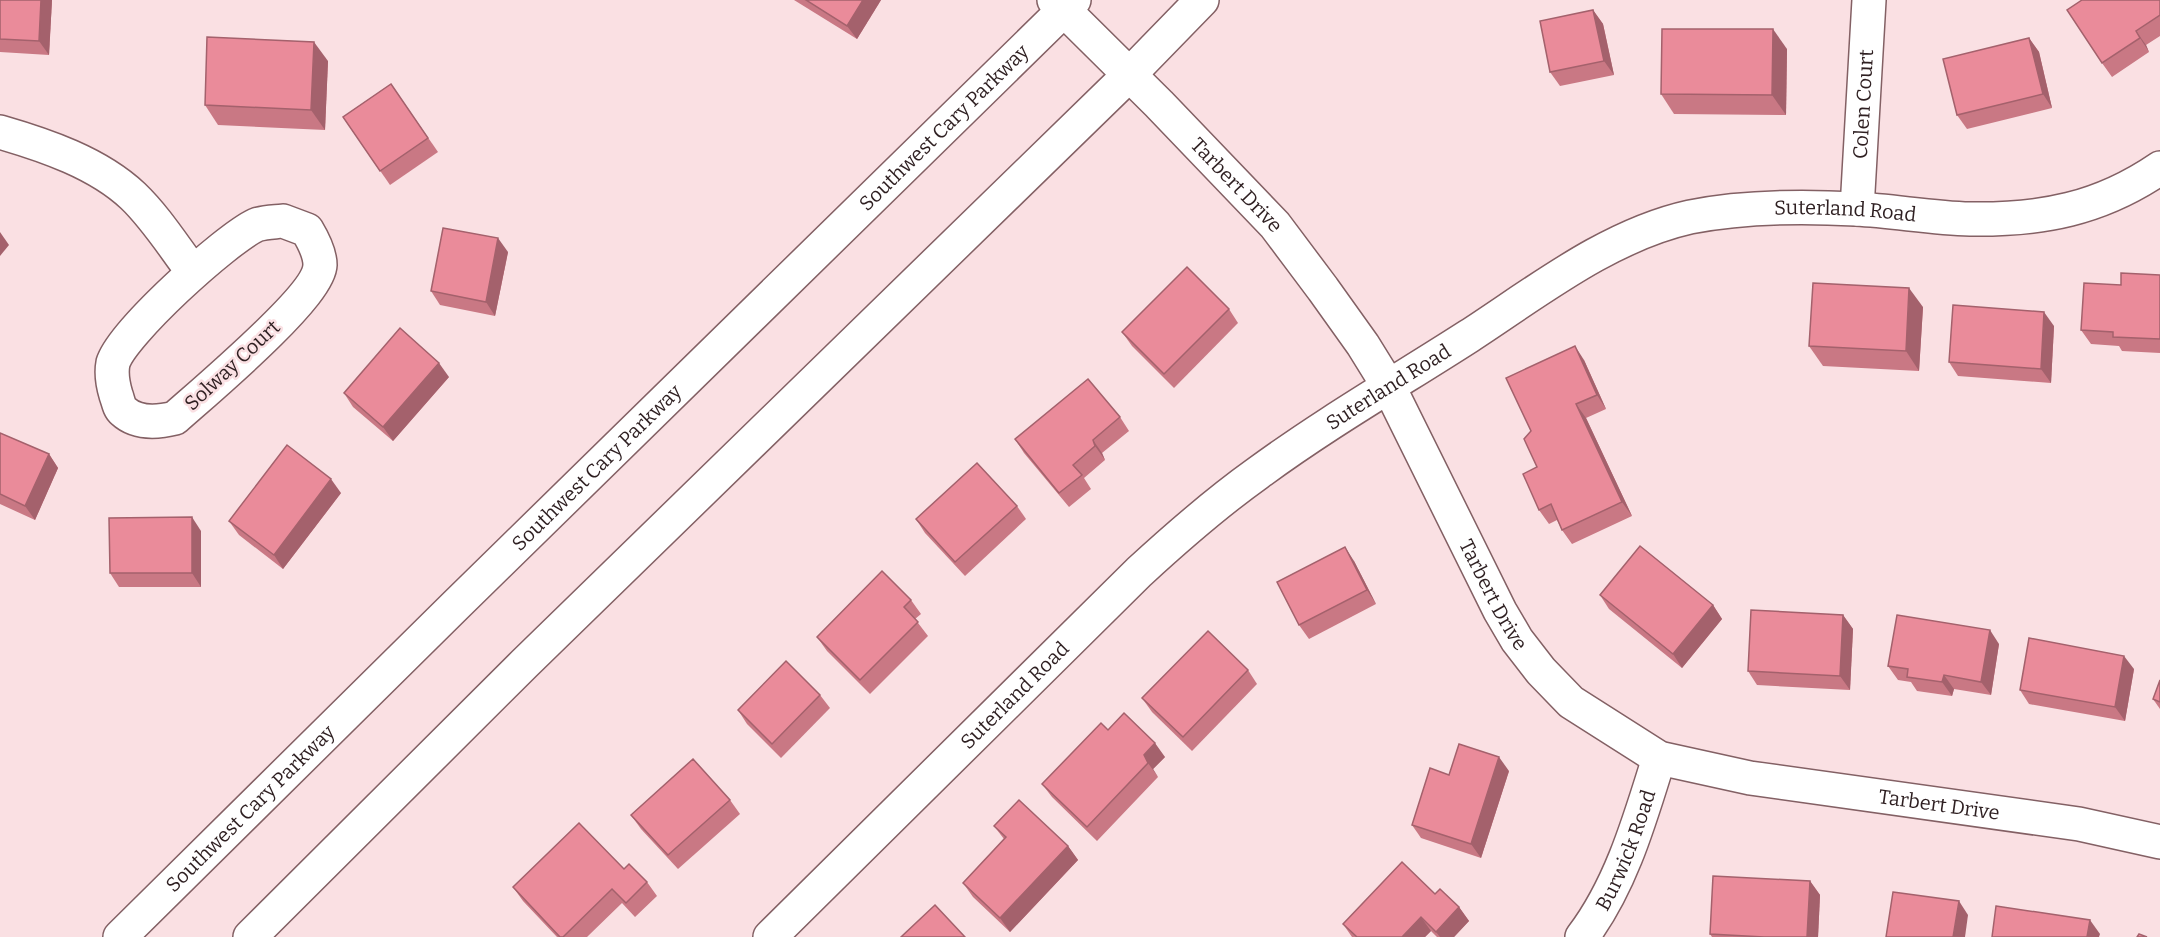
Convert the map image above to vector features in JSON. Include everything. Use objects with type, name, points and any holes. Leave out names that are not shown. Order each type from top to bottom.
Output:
[{"type":"street","points":[[250,937],[532,656],[1129,75],[1202,0]]},
{"type":"street","name":"Colen Court","points":[[1857,209],[1869,0]]},
{"type":"street","name":"Tarbert Drive","points":[[1064,3],[1129,75],[1275,225],[1363,345],[1389,387],[1500,611],[1517,640],[1541,671],[1571,702],[1659,758],[1750,778],[2079,824],[2160,842]]},
{"type":"street","name":"Southwest Cary Parkway","points":[[120,937],[1064,3]]},
{"type":"street","points":[[0,132],[45,147],[86,165],[118,184],[146,211],[193,272]]},
{"type":"street","name":"Suterland Road","points":[[770,937],[1139,572],[1187,529],[1258,473],[1358,405],[1582,263],[1658,226],[1690,218],[1751,209],[1782,207],[1857,209],[1968,219],[2020,218],[2047,214],[2074,208],[2116,193],[2133,186],[2160,168]]},
{"type":"street","name":"Solway Court","points":[[283,221],[307,230],[315,245],[320,265],[312,285],[290,312],[175,418],[160,421],[137,420],[122,410],[112,384],[114,363],[127,339],[193,272],[229,242],[258,225],[283,221]]},
{"type":"street","name":"Burwick Road","points":[[1582,937],[1592,925],[1620,870],[1659,758]]},
{"type":"building","points":[[0,0],[41,0],[39,41],[0,39]]},
{"type":"building","points":[[806,0],[863,0],[847,26]]},
{"type":"building","points":[[2082,0],[2160,0],[2160,15],[2136,31],[2140,38],[2102,63],[2067,10]]},
{"type":"building","points":[[1593,10],[1604,61],[1550,72],[1540,21]]},
{"type":"building","points":[[1662,29],[1773,29],[1772,95],[1661,94]]},
{"type":"building","points":[[207,37],[314,42],[311,110],[205,105]]},
{"type":"building","points":[[2029,38],[2043,94],[1957,115],[1943,59]]},
{"type":"building","points":[[391,84],[428,138],[380,171],[343,117]]},
{"type":"building","points":[[443,228],[498,238],[486,302],[431,291]]},
{"type":"building","points":[[1187,267],[1229,309],[1164,374],[1122,332]]},
{"type":"building","points":[[2121,273],[2160,275],[2160,339],[2113,337],[2113,332],[2081,330],[2084,283],[2121,285]]},
{"type":"building","points":[[1813,283],[1909,288],[1906,351],[1809,346]]},
{"type":"building","points":[[1953,305],[2044,312],[2041,369],[1949,362]]},
{"type":"building","points":[[400,328],[439,363],[383,427],[344,393]]},
{"type":"building","points":[[1575,346],[1597,395],[1576,404],[1622,502],[1562,530],[1551,504],[1539,510],[1523,474],[1537,467],[1524,439],[1531,431],[1506,378]]},
{"type":"building","points":[[1088,379],[1120,417],[1093,440],[1095,446],[1073,465],[1082,475],[1059,493],[1015,439]]},
{"type":"building","points":[[0,433],[49,454],[25,506],[0,494]]},
{"type":"building","points":[[287,445],[331,479],[274,555],[229,521]]},
{"type":"building","points":[[977,463],[1017,506],[955,562],[916,519]]},
{"type":"building","points":[[192,517],[192,573],[110,573],[109,518]]},
{"type":"building","points":[[1640,546],[1713,605],[1673,654],[1600,595]]},
{"type":"building","points":[[1345,547],[1367,590],[1299,625],[1277,582]]},
{"type":"building","points":[[882,571],[911,600],[904,607],[918,622],[860,680],[817,637]]},
{"type":"building","points":[[1751,610],[1843,615],[1840,676],[1748,671]]},
{"type":"building","points":[[1897,615],[1990,630],[1981,682],[1944,675],[1942,682],[1907,677],[1908,669],[1888,666]]},
{"type":"building","points":[[1208,631],[1248,670],[1183,737],[1142,698]]},
{"type":"building","points":[[2029,638],[2124,656],[2115,707],[2020,690]]},
{"type":"building","points":[[786,661],[820,695],[772,744],[738,710]]},
{"type":"building","points":[[2160,680],[2160,702],[2153,699]]},
{"type":"building","points":[[1124,713],[1155,743],[1144,755],[1148,763],[1087,827],[1042,784],[1101,723],[1108,730]]},
{"type":"building","points":[[1459,744],[1499,757],[1471,844],[1412,825],[1430,768],[1449,775]]},
{"type":"building","points":[[693,759],[730,800],[668,855],[631,815]]},
{"type":"building","points":[[1019,800],[1068,846],[1000,918],[963,883],[1006,837],[994,826]]},
{"type":"building","points":[[579,823],[624,869],[629,864],[647,882],[626,903],[612,889],[563,937],[560,937],[513,887]]},
{"type":"building","points":[[1402,862],[1435,894],[1440,889],[1459,907],[1436,932],[1421,917],[1402,937],[1357,937],[1343,924]]},
{"type":"building","points":[[1713,876],[1810,881],[1807,937],[1710,934]]},
{"type":"building","points":[[1893,892],[1959,901],[1953,937],[1886,937]]},
{"type":"building","points":[[935,905],[965,937],[901,937]]},
{"type":"building","points":[[1996,906],[2090,920],[2087,937],[1992,937]]}]
